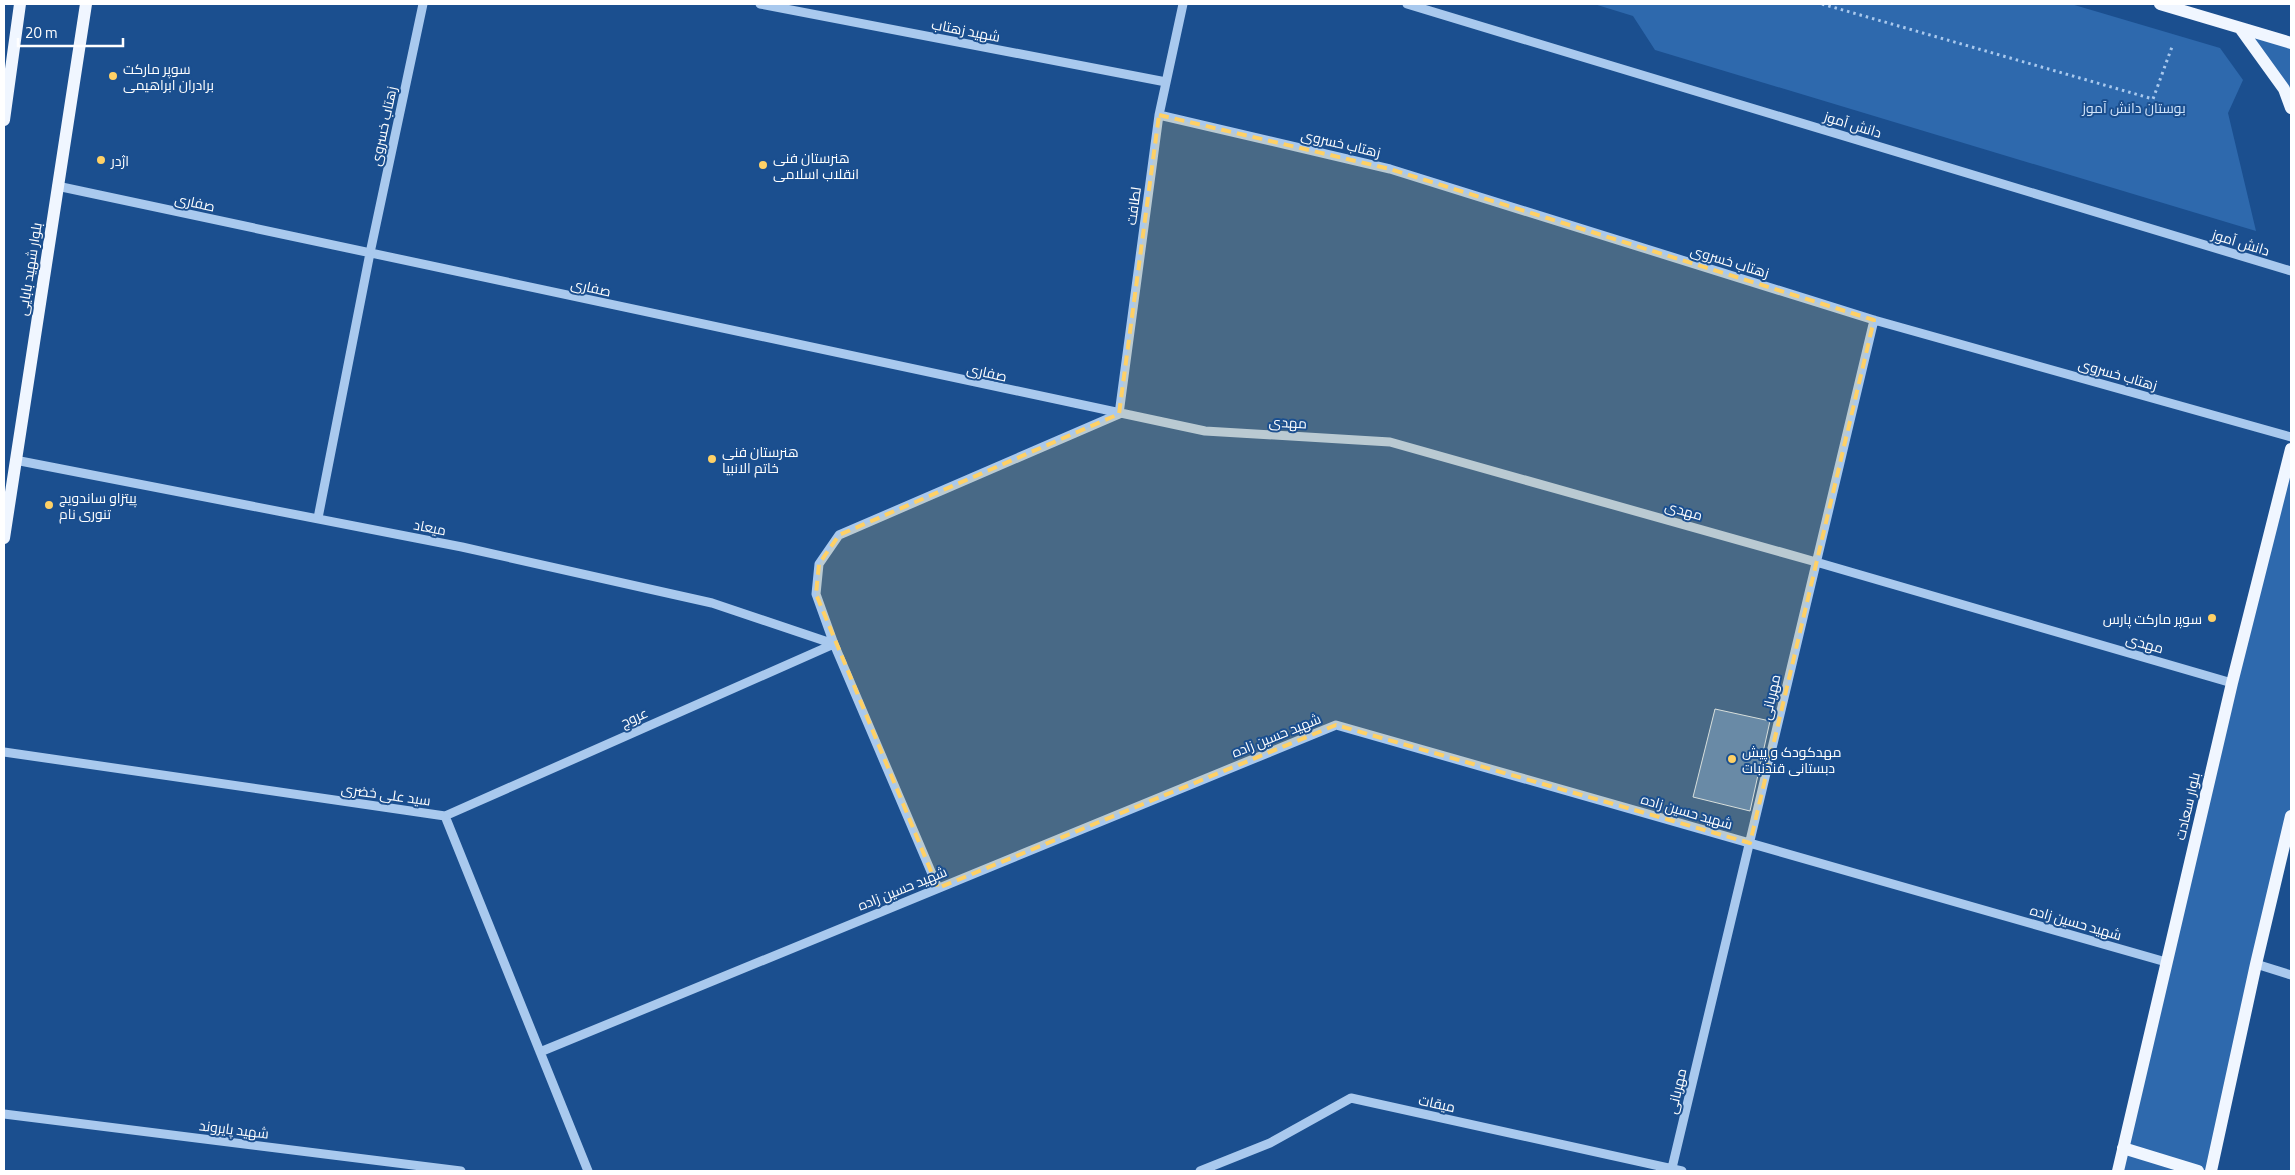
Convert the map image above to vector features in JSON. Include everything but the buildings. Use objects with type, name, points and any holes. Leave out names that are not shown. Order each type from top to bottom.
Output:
[{"type":"main road","points":[[4,120],[20,4]]},
{"type":"main road","name":"بلوار شهید بابایی","points":[[4,538],[86,4]]},
{"type":"main road","points":[[2160,4],[2291,44]]},
{"type":"main road","points":[[2240,28],[2284,88],[2291,108]]},
{"type":"main road","name":"بلوار سعادت","points":[[2118,1171],[2232,683],[2291,449]]},
{"type":"main road","points":[[2211,1171],[2256,964],[2291,816]]},
{"type":"main road","points":[[2123,1148],[2198,1171]]},
{"type":"street","name":"زهتاب خسروی","points":[[318,518],[370,253],[423,4]]},
{"type":"street","name":"شهید زهتاب","points":[[760,4],[1166,82]]},
{"type":"street","name":"لطافت","points":[[1119,414],[1159,115],[1183,4]]},
{"type":"street","name":"دانش آموز","points":[[1407,4],[2291,271]]},
{"type":"street","name":"زهتاب خسروی","points":[[1159,115],[1390,169],[1874,320],[2291,437]]},
{"type":"street","name":"صفاری","points":[[57,186],[1119,414]]},
{"type":"street","name":"مهربانی","points":[[1672,1168],[1874,320]]},
{"type":"street","name":"مهدی","points":[[1119,414],[1205,431],[1390,442],[1816,562],[2232,683]]},
{"type":"street","points":[[938,888],[834,644],[816,594],[819,564],[839,535],[1119,414]]},
{"type":"street","name":"میعاد","points":[[15,460],[462,547],[712,603],[834,644]]},
{"type":"street","name":"عروج","points":[[445,816],[834,644]]},
{"type":"street","name":"شهید حسین زاده","points":[[540,1052],[1336,725],[2166,962]]},
{"type":"street","name":"سید علی خضری","points":[[4,752],[445,816],[588,1171]]},
{"type":"street","points":[[2256,964],[2291,975]]},
{"type":"street","name":"میقات","points":[[1200,1171],[1270,1143],[1351,1098],[1682,1171]]},
{"type":"street","name":"شهید پایروند","points":[[4,1114],[462,1171]]},
{"type":"path","points":[[1822,4],[2153,99],[2173,44]]},
{"type":"highlighted area","points":[[1159,115],[1390,169],[1874,320],[1750,843],[1336,725],[938,888],[816,594],[819,564],[839,535],[1119,414]]},
{"type":"green space","name":"بوستان دانش آموز","points":[[1594,4],[2071,4],[2220,48],[2243,80],[2228,113],[2256,231],[1655,50],[1633,16]]},
{"type":"green space","points":[[2240,28],[2291,43],[2291,108]]},
{"type":"green space","points":[[2291,449],[2291,816],[2211,1171],[2118,1171]]},
{"type":"place","name":"سوپر مارکت برادران ابراهیمی","points":[[113,76]]},
{"type":"place","name":"اژدر","points":[[101,160]]},
{"type":"place","name":"هنرستان فنی انقلاب اسلامی","points":[[763,165]]},
{"type":"place","name":"هنرستان فنی خاتم الانبیا","points":[[712,459]]},
{"type":"place","name":"پیتزاو ساندویچ تنوری نام","points":[[49,505]]},
{"type":"place","name":"سوپر مارکت پارس","points":[[2212,618]]},
{"type":"place","name":"مهدکودک و پیش دبستانی قندنبات","points":[[1732,759]]}]
